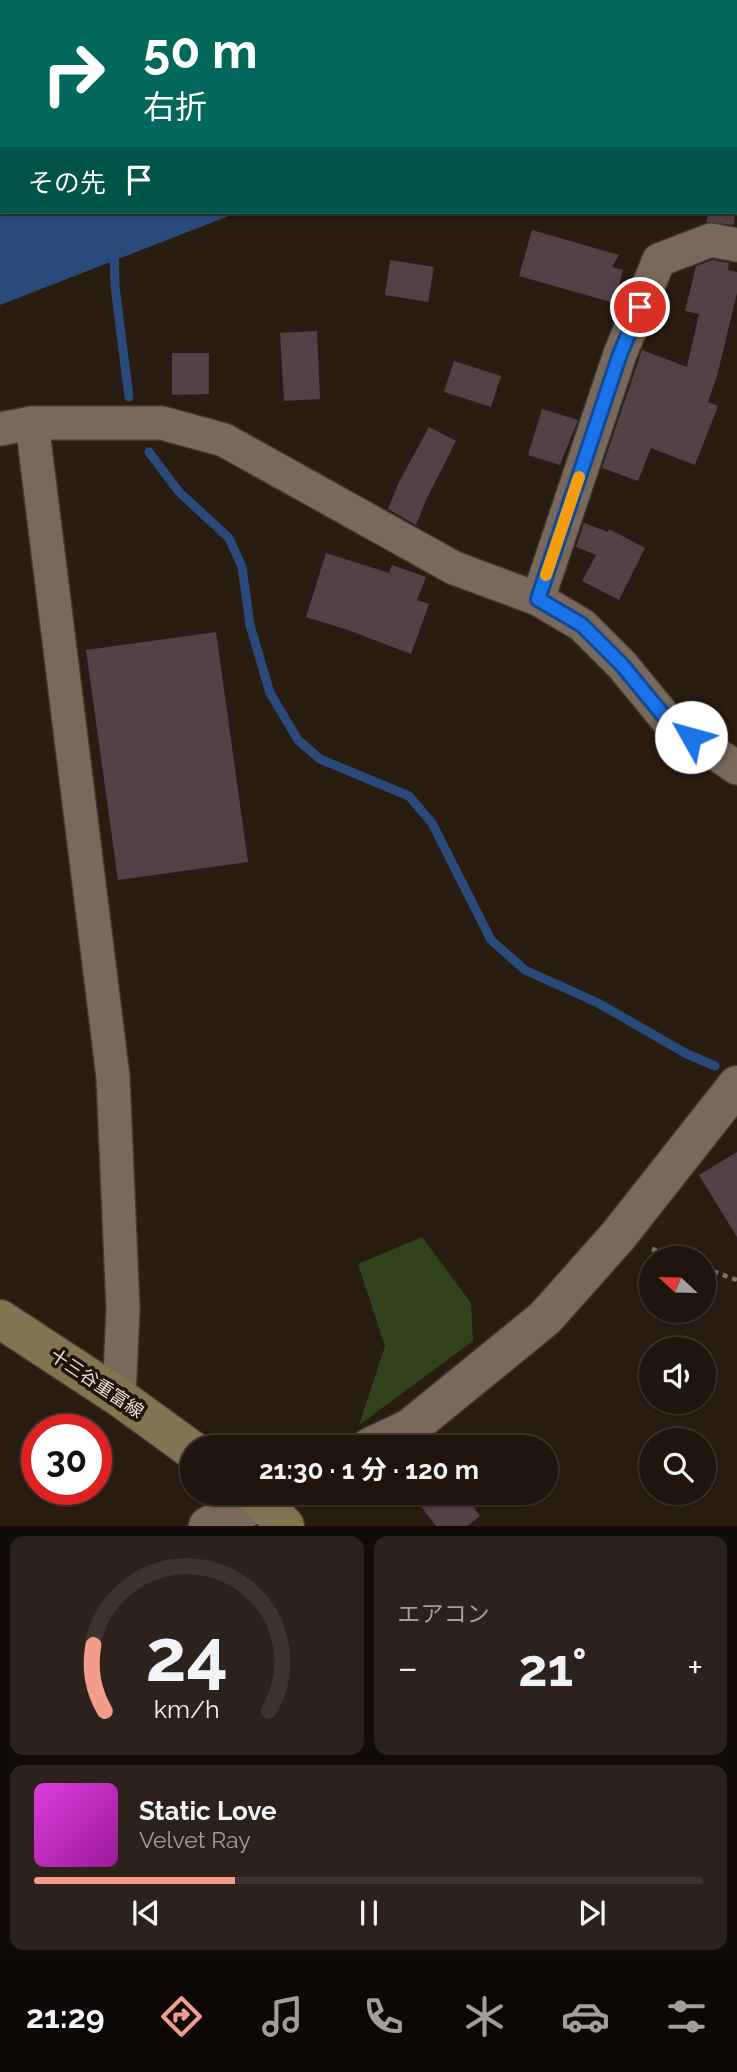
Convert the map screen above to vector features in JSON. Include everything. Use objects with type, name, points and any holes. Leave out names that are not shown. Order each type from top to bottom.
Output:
[{"type":"main road","name":"十三谷重富線","points":[[0,1319],[119,1397],[180,1441]]},
{"type":"street","points":[[538,599],[620,354],[659,260],[711,240],[737,244]]},
{"type":"street","points":[[32,423],[113,1077],[123,1308],[119,1397]]},
{"type":"street","points":[[0,429],[32,423],[162,423],[224,440],[454,568],[538,599],[582,625],[622,665],[668,721],[737,768]]},
{"type":"street","points":[[394,1435],[410,1427],[545,1318],[618,1236],[737,1084]]},
{"type":"street","points":[[208,1526],[264,1505]]},
{"type":"path","points":[[716,1272],[737,1280]]},
{"type":"green space","points":[[422,1237],[471,1303],[473,1341],[359,1425],[385,1346],[358,1264]]},
{"type":"water","points":[[0,214],[234,214],[0,305]]},
{"type":"building","points":[[708,214],[735,214],[734,225],[706,222]]},
{"type":"building","points":[[532,230],[619,255],[612,267],[623,270],[614,303],[519,276]]},
{"type":"building","points":[[390,260],[434,267],[428,302],[385,295]]},
{"type":"building","points":[[713,260],[729,263],[728,270],[737,272],[737,293],[708,402],[718,406],[695,465],[651,448],[638,481],[602,468],[642,350],[687,367],[699,314],[685,311],[696,266]]},
{"type":"building","points":[[317,331],[320,399],[284,401],[280,333]]},
{"type":"building","points":[[172,353],[209,353],[209,394],[172,395]]},
{"type":"building","points":[[454,361],[501,376],[491,407],[444,392]]},
{"type":"building","points":[[542,409],[578,420],[560,465],[528,455]]},
{"type":"building","points":[[429,427],[456,441],[416,525],[388,509],[399,482]]},
{"type":"building","points":[[584,523],[608,532],[609,529],[645,548],[619,600],[582,581],[596,555],[576,547]]},
{"type":"building","points":[[326,553],[389,573],[392,565],[426,577],[417,600],[429,604],[411,654],[306,617]]},
{"type":"building","points":[[216,632],[248,862],[118,880],[86,650]]},
{"type":"building","points":[[737,1152],[737,1237],[699,1175]]},
{"type":"building","points":[[420,1505],[472,1505],[480,1516],[467,1526],[436,1526]]},
{"type":"waterway","points":[[114,249],[115,286],[129,397]]},
{"type":"waterway","points":[[149,452],[179,492],[229,538],[242,567],[250,625],[270,693],[298,740],[320,759],[409,796],[432,823],[491,940],[525,970],[598,1003],[687,1054],[715,1066]]},
{"type":"slow traffic","points":[[546,575],[579,477]]},
{"type":"route","points":[[640,307],[620,354],[538,599],[582,625],[622,665],[668,721],[691,737]]}]
